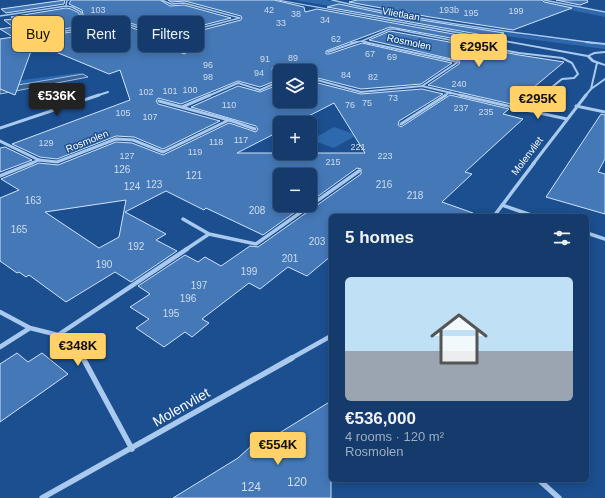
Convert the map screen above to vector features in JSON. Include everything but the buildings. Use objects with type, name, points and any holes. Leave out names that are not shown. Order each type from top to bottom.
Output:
[{"type":"street","points":[[66,6],[67,0],[69,0]]},
{"type":"street","points":[[162,0],[172,4],[184,3],[240,18],[204,27]]},
{"type":"street","name":"Vlietlaan","points":[[276,0],[588,56]]},
{"type":"street","points":[[332,0],[361,7],[511,32],[605,44]]},
{"type":"street","points":[[544,0],[605,12]]},
{"type":"street","points":[[0,16],[66,6],[72,7],[81,12],[81,16]]},
{"type":"street","name":"Rosmolen","points":[[328,52],[352,42],[362,41],[390,29],[395,29],[519,53],[532,53],[571,62],[578,74],[574,78],[562,79],[547,91],[524,95],[512,107]]},
{"type":"street","name":"Vlietlaan","points":[[477,35],[594,53]]},
{"type":"street","name":"Rosmolen","points":[[362,41],[458,62],[422,86]]},
{"type":"street","points":[[605,52],[594,53],[588,56],[597,63],[605,65]]},
{"type":"street","name":"Molenvliet","points":[[590,89],[591,80],[597,69],[597,63]]},
{"type":"street","name":"Molenvliet","points":[[496,214],[576,106],[590,89],[605,79]]},
{"type":"street","name":"Rosmolen","points":[[317,80],[361,92],[422,86],[567,120]]},
{"type":"street","points":[[182,107],[238,83],[260,90],[273,84]]},
{"type":"street","points":[[0,128],[108,92]]},
{"type":"street","points":[[401,124],[450,92]]},
{"type":"street","points":[[159,101],[229,120],[255,129]]},
{"type":"street","points":[[576,106],[605,112]]},
{"type":"street","name":"Rosmolen","points":[[0,140],[39,160],[57,162],[116,139],[133,140],[163,152],[229,120]]},
{"type":"street","name":"Rosmolen","points":[[0,176],[39,160]]},
{"type":"street","points":[[183,219],[209,234],[256,244],[360,171]]},
{"type":"street","points":[[502,206],[528,214]]},
{"type":"street","points":[[58,335],[209,234]]},
{"type":"street","points":[[589,234],[605,238]]},
{"type":"street","points":[[0,312],[30,328],[58,335],[79,350],[132,449]]},
{"type":"street","points":[[0,347],[30,328]]},
{"type":"street","name":"Molenvliet","points":[[42,498],[132,449],[329,337]]},
{"type":"street","points":[[541,482],[559,498]]},
{"type":"shaded area","points":[[294,0],[326,0],[523,35],[605,45],[605,49],[513,37]]},
{"type":"shaded area","points":[[522,0],[538,0],[605,13],[605,17]]},
{"type":"shaded area","points":[[79,73],[83,74],[0,88],[14,81]]},
{"type":"shaded area","points":[[83,74],[88,77],[0,94],[0,88]]},
{"type":"shaded area","points":[[334,127],[357,135],[334,148],[317,142],[317,137]]}]
